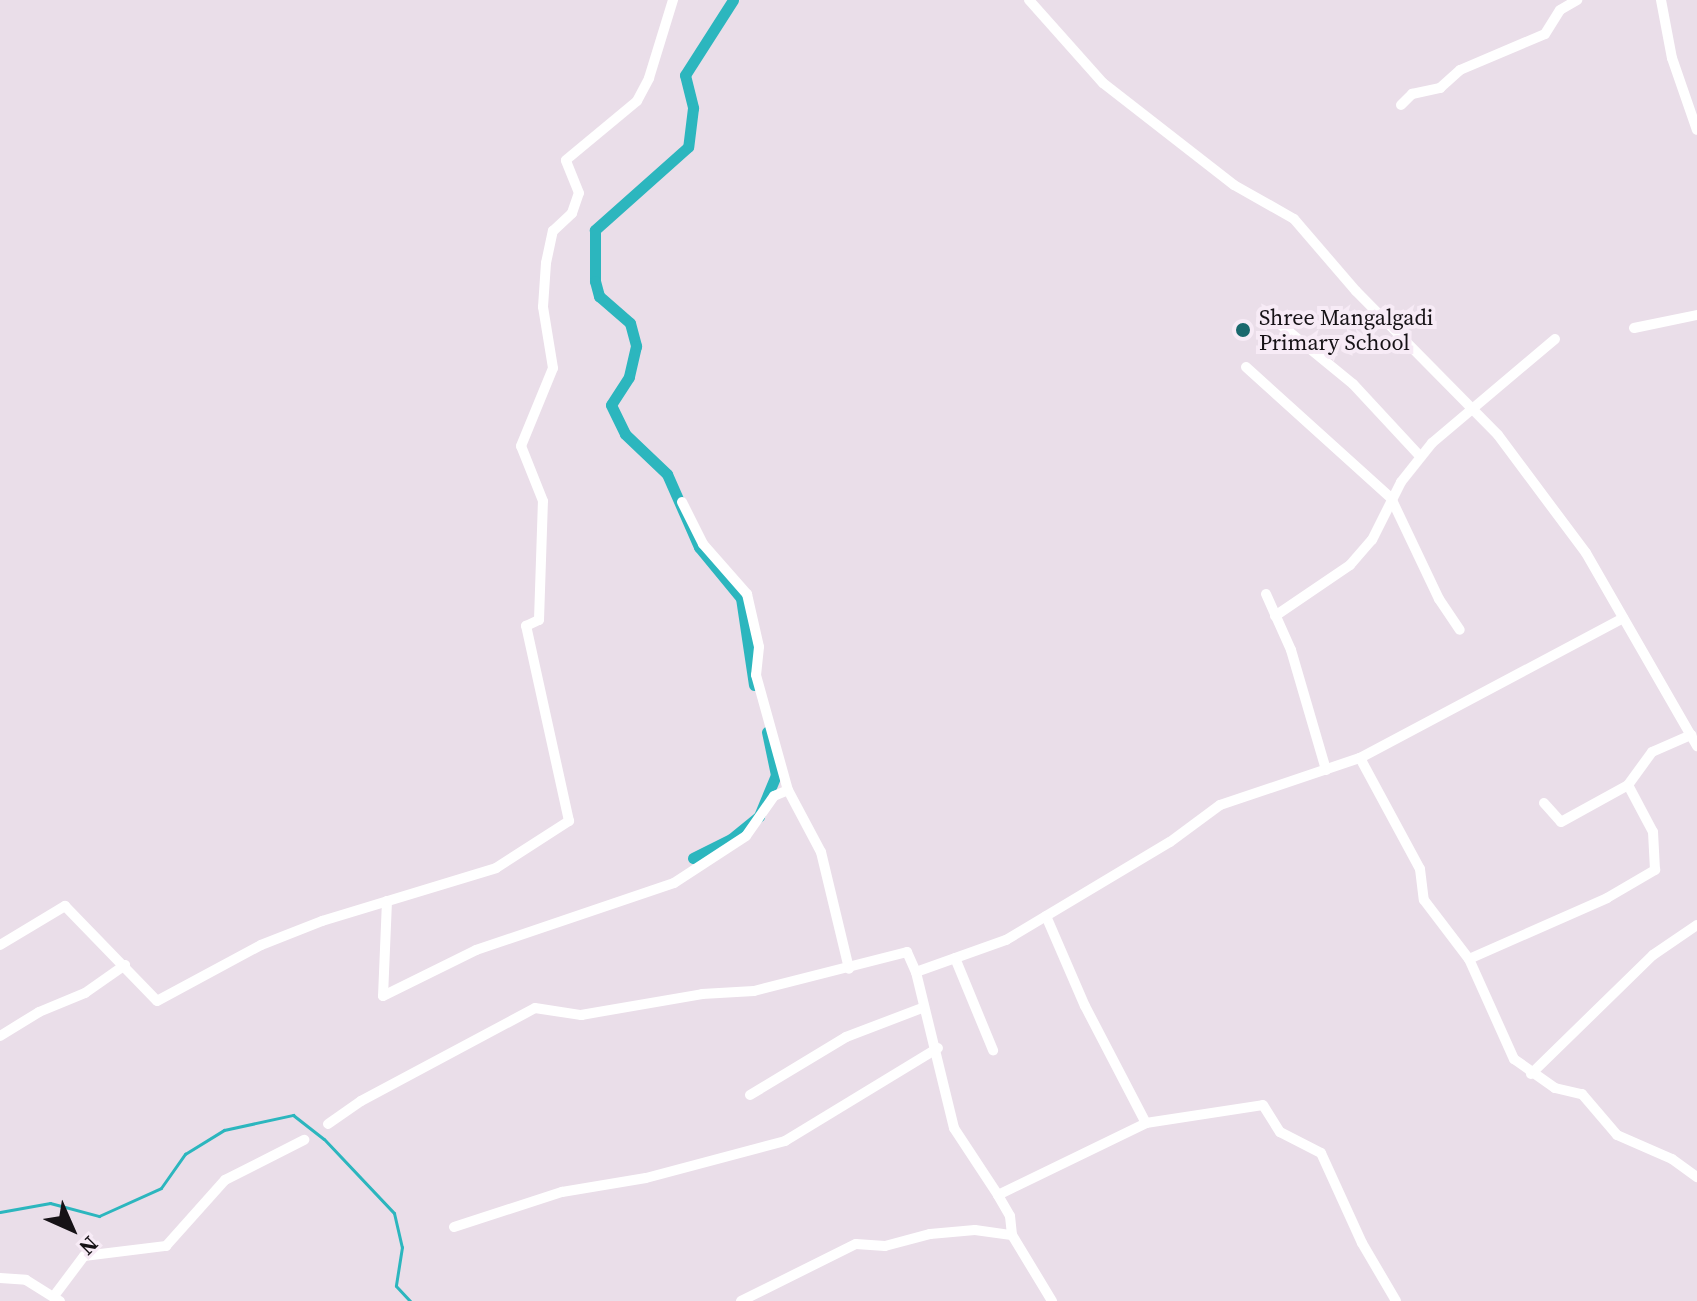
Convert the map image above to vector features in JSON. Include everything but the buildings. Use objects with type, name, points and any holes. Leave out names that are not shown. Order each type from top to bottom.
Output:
[{"type":"street","points":[[0,945],[65,906],[157,1001],[261,945],[387,901],[496,868],[569,821],[526,626],[539,620],[543,501],[521,446],[553,368],[543,307],[546,263],[553,231],[572,213],[579,193],[566,160],[637,101],[649,78],[673,0]]},
{"type":"street","points":[[1029,0],[1103,83],[1234,185],[1294,219],[1356,291],[1471,407],[1586,553],[1697,746]]},
{"type":"street","points":[[1401,105],[1412,94],[1440,88],[1460,70],[1545,34],[1560,10],[1577,0]]},
{"type":"street","points":[[1661,0],[1676,73],[1697,130]]},
{"type":"street","points":[[1634,328],[1697,315]]},
{"type":"street","points":[[1270,316],[1353,384],[1420,456]]},
{"type":"street","points":[[1275,616],[1350,565],[1372,540],[1391,498],[1420,456],[1471,407],[1555,339]]},
{"type":"street","points":[[1246,367],[1391,498],[1439,599],[1460,630]]},
{"type":"street","points":[[682,502],[703,544],[747,594],[759,647],[756,675],[788,790],[821,852],[849,969]]},
{"type":"street","points":[[1266,594],[1291,650],[1326,770]]},
{"type":"street","points":[[916,972],[1006,940],[1170,842],[1220,805],[1360,758],[1623,618]]},
{"type":"street","points":[[1544,803],[1561,822],[1628,785],[1652,752],[1691,735]]},
{"type":"street","points":[[1360,758],[1420,869],[1424,900],[1469,959],[1489,996],[1504,1043],[1531,1074],[1582,1094],[1617,1135],[1672,1159],[1697,1177]]},
{"type":"street","points":[[1469,959],[1607,898],[1655,870],[1653,832],[1628,785]]},
{"type":"street","points":[[387,901],[383,996],[476,950],[674,883],[746,836],[774,796],[788,790]]},
{"type":"street","points":[[1046,916],[1085,1006],[1146,1123]]},
{"type":"street","points":[[1531,1074],[1653,955],[1697,925]]},
{"type":"street","points":[[328,1124],[361,1101],[535,1008],[606,1013],[702,994],[754,991],[907,952],[916,972],[922,1008],[938,1048],[954,1128],[1010,1216],[1012,1235],[1052,1301]]},
{"type":"street","points":[[955,958],[993,1050]]},
{"type":"street","points":[[0,1036],[39,1012],[85,993],[125,965]]},
{"type":"street","points":[[750,1095],[846,1037],[922,1008]]},
{"type":"street","points":[[454,1227],[562,1192],[646,1178],[785,1141],[938,1048]]},
{"type":"street","points":[[998,1195],[1146,1123],[1263,1105],[1280,1132],[1321,1153],[1362,1243],[1396,1301]]},
{"type":"street","points":[[0,1278],[26,1280],[57,1299],[84,1256],[166,1246],[225,1180],[304,1140]]},
{"type":"street","points":[[741,1301],[856,1244],[885,1246],[975,1230],[1012,1235]]},
{"type":"waterway","points":[[733,0],[685,75],[693,108],[688,147],[595,230],[595,281],[599,296],[630,323],[636,346],[629,377],[611,405],[625,434],[667,474],[699,547],[741,598],[754,685]]},
{"type":"waterway","points":[[693,858],[731,839],[759,816],[776,775],[767,732]]},
{"type":"waterway","points":[[0,1212],[50,1203],[99,1216],[161,1188],[185,1154],[224,1130],[293,1115],[324,1139],[394,1213],[402,1247],[396,1286],[410,1301]]},
{"type":"place","name":"Shree Mangalgadi Primary School","points":[[1243,330]]}]
